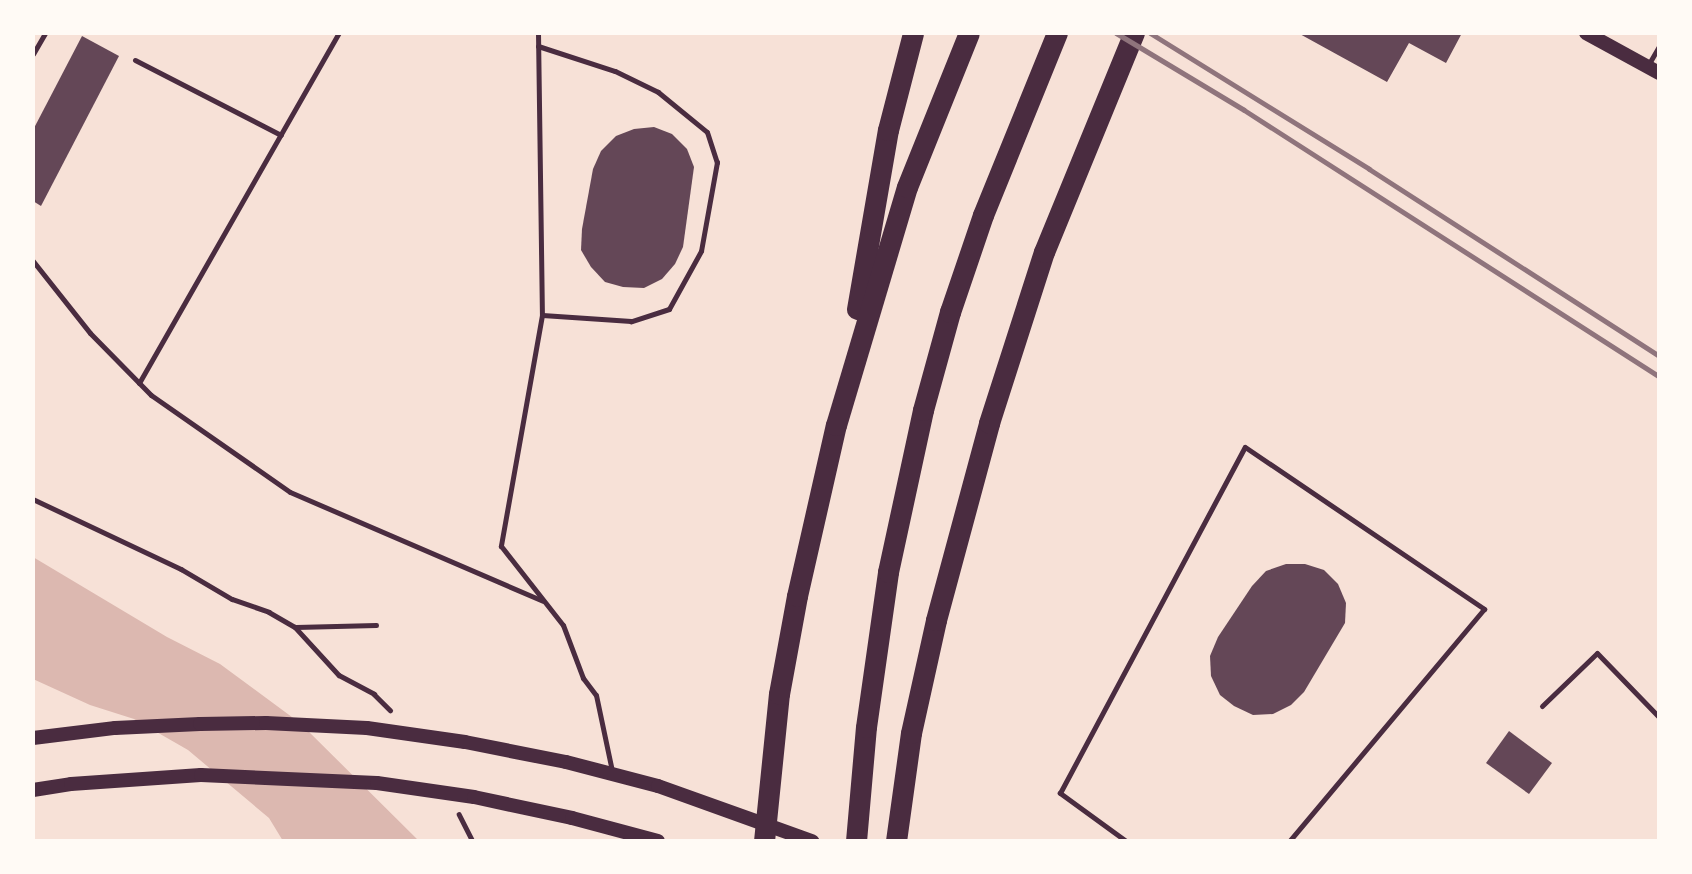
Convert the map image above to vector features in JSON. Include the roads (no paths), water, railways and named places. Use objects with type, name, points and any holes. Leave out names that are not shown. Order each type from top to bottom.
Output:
[{"type":"highway","points":[[764,841],[779,694],[797,596],[836,425],[880,172],[913,33]]},
{"type":"highway","points":[[836,425],[907,187],[969,33]]},
{"type":"highway","points":[[856,841],[866,727],[888,572],[936,360],[983,215],[1057,33]]},
{"type":"highway","points":[[896,841],[911,733],[965,509],[1044,252],[1134,33]]},
{"type":"main road","points":[[1586,33],[1653,70]]},
{"type":"main road","points":[[33,738],[115,728],[266,723],[367,728],[465,742],[612,774],[692,797],[812,841]]},
{"type":"main road","points":[[33,790],[71,784],[201,775],[324,779],[425,788],[523,807],[657,841]]},
{"type":"lane","points":[[33,54],[44,33]]},
{"type":"lane","points":[[139,383],[339,33]]},
{"type":"lane","points":[[538,33],[542,315],[501,546],[564,625],[583,678],[596,695],[612,774]]},
{"type":"lane","points":[[538,46],[615,71],[658,92],[707,132],[717,162],[701,251],[669,309],[631,321],[542,315]]},
{"type":"lane","points":[[1653,70],[1659,46]]},
{"type":"lane","points":[[135,60],[281,135]]},
{"type":"lane","points":[[33,261],[90,333],[151,395],[290,492],[545,602]]},
{"type":"lane","points":[[1126,841],[1060,793],[1245,447],[1483,609],[1289,841]]},
{"type":"lane","points":[[1542,706],[1597,653],[1659,717]]},
{"type":"railway","points":[[1116,33],[1244,110],[1659,376]]},
{"type":"railway","points":[[1150,33],[1369,169],[1659,356]]}]
